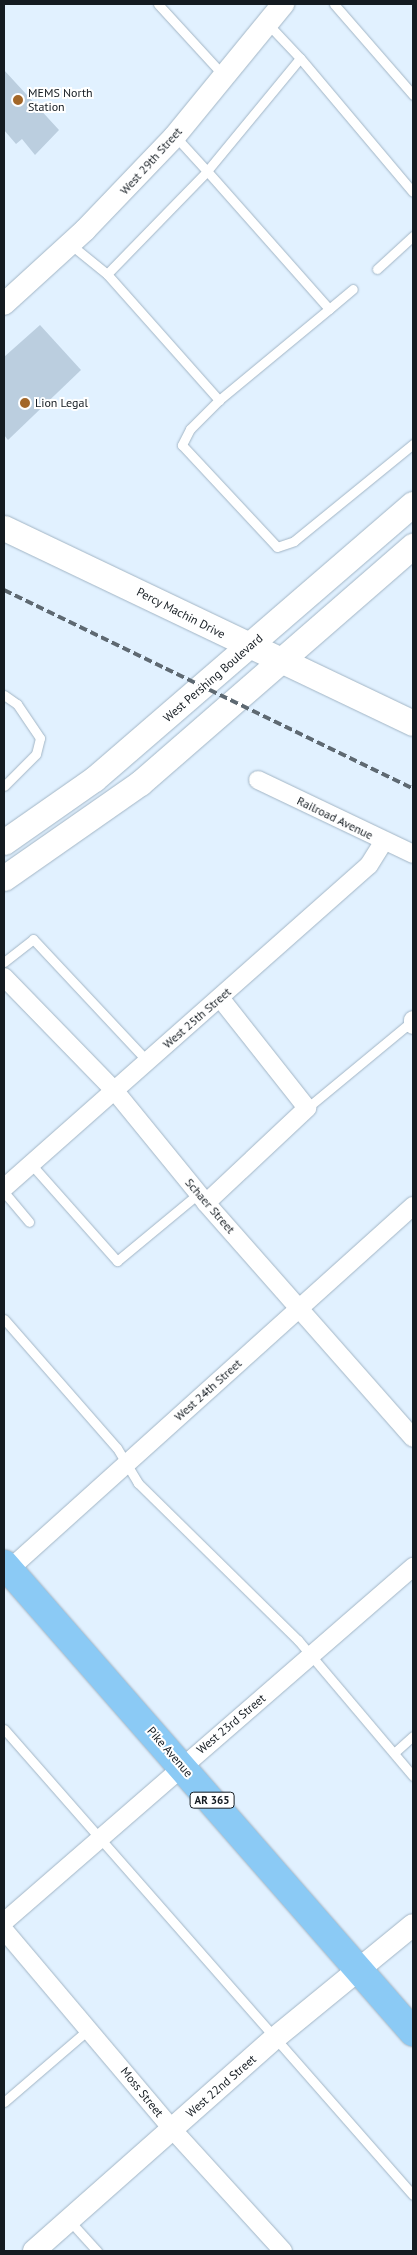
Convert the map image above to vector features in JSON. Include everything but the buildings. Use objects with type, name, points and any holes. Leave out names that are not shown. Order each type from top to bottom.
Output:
[{"type":"main road","name":"West Pershing Boulevard","points":[[4,842],[94,779],[413,504]]},
{"type":"main road","name":"Percy Machin Drive","points":[[4,528],[248,646],[412,721]]},
{"type":"main road","points":[[4,878],[133,789],[413,546]]},
{"type":"main road","name":"Pike Avenue","points":[[5,1569],[182,1766],[413,2032]]},
{"type":"street","name":"West 29th Street","points":[[4,304],[69,244],[175,136],[283,4]]},
{"type":"street","name":"Railroad Avenue","points":[[258,780],[413,854]]},
{"type":"street","name":"West 25th Street","points":[[4,1190],[114,1090],[369,865],[384,841]]},
{"type":"street","name":"Schaer Street","points":[[4,977],[114,1090],[202,1199],[413,1438]]},
{"type":"street","points":[[202,1199],[307,1108],[220,998]]},
{"type":"street","name":"West 24th Street","points":[[5,1569],[300,1308],[410,1216]]},
{"type":"street","name":"West 23rd Street","points":[[4,1922],[182,1766],[312,1656],[413,1566]]},
{"type":"street","name":"West 22nd Street","points":[[34,2251],[275,2038],[360,1972],[413,1925]]},
{"type":"street","name":"Moss Street","points":[[4,1930],[90,2028],[172,2129],[284,2251]]},
{"type":"lane","points":[[158,4],[224,77]]},
{"type":"lane","points":[[334,4],[413,96]]},
{"type":"lane","points":[[267,23],[300,58],[413,192]]},
{"type":"lane","points":[[107,274],[207,171],[300,58]]},
{"type":"lane","points":[[175,136],[328,308]]},
{"type":"lane","points":[[377,269],[413,236]]},
{"type":"lane","points":[[69,244],[107,274],[219,400]]},
{"type":"lane","points":[[353,289],[219,400],[190,429],[182,445],[277,547],[294,541],[413,444]]},
{"type":"lane","points":[[4,695],[17,704],[40,738],[36,754],[4,786]]},
{"type":"lane","points":[[4,962],[32,939],[147,1061]]},
{"type":"lane","points":[[307,1108],[412,1023]]},
{"type":"lane","points":[[31,1164],[117,1261],[202,1199]]},
{"type":"lane","points":[[4,1190],[29,1222]]},
{"type":"lane","points":[[4,1319],[126,1463],[144,1490],[312,1656],[413,1776]]},
{"type":"lane","points":[[4,1729],[413,2195]]},
{"type":"lane","points":[[394,1753],[413,1736]]},
{"type":"lane","points":[[4,2102],[90,2028]]},
{"type":"lane","points":[[69,2220],[96,2251]]},
{"type":"railway","points":[[4,590],[413,789]]},
{"type":"place","name":"MEMS North Station","points":[[18,100]]},
{"type":"place","name":"Lion Legal","points":[[25,403]]}]
